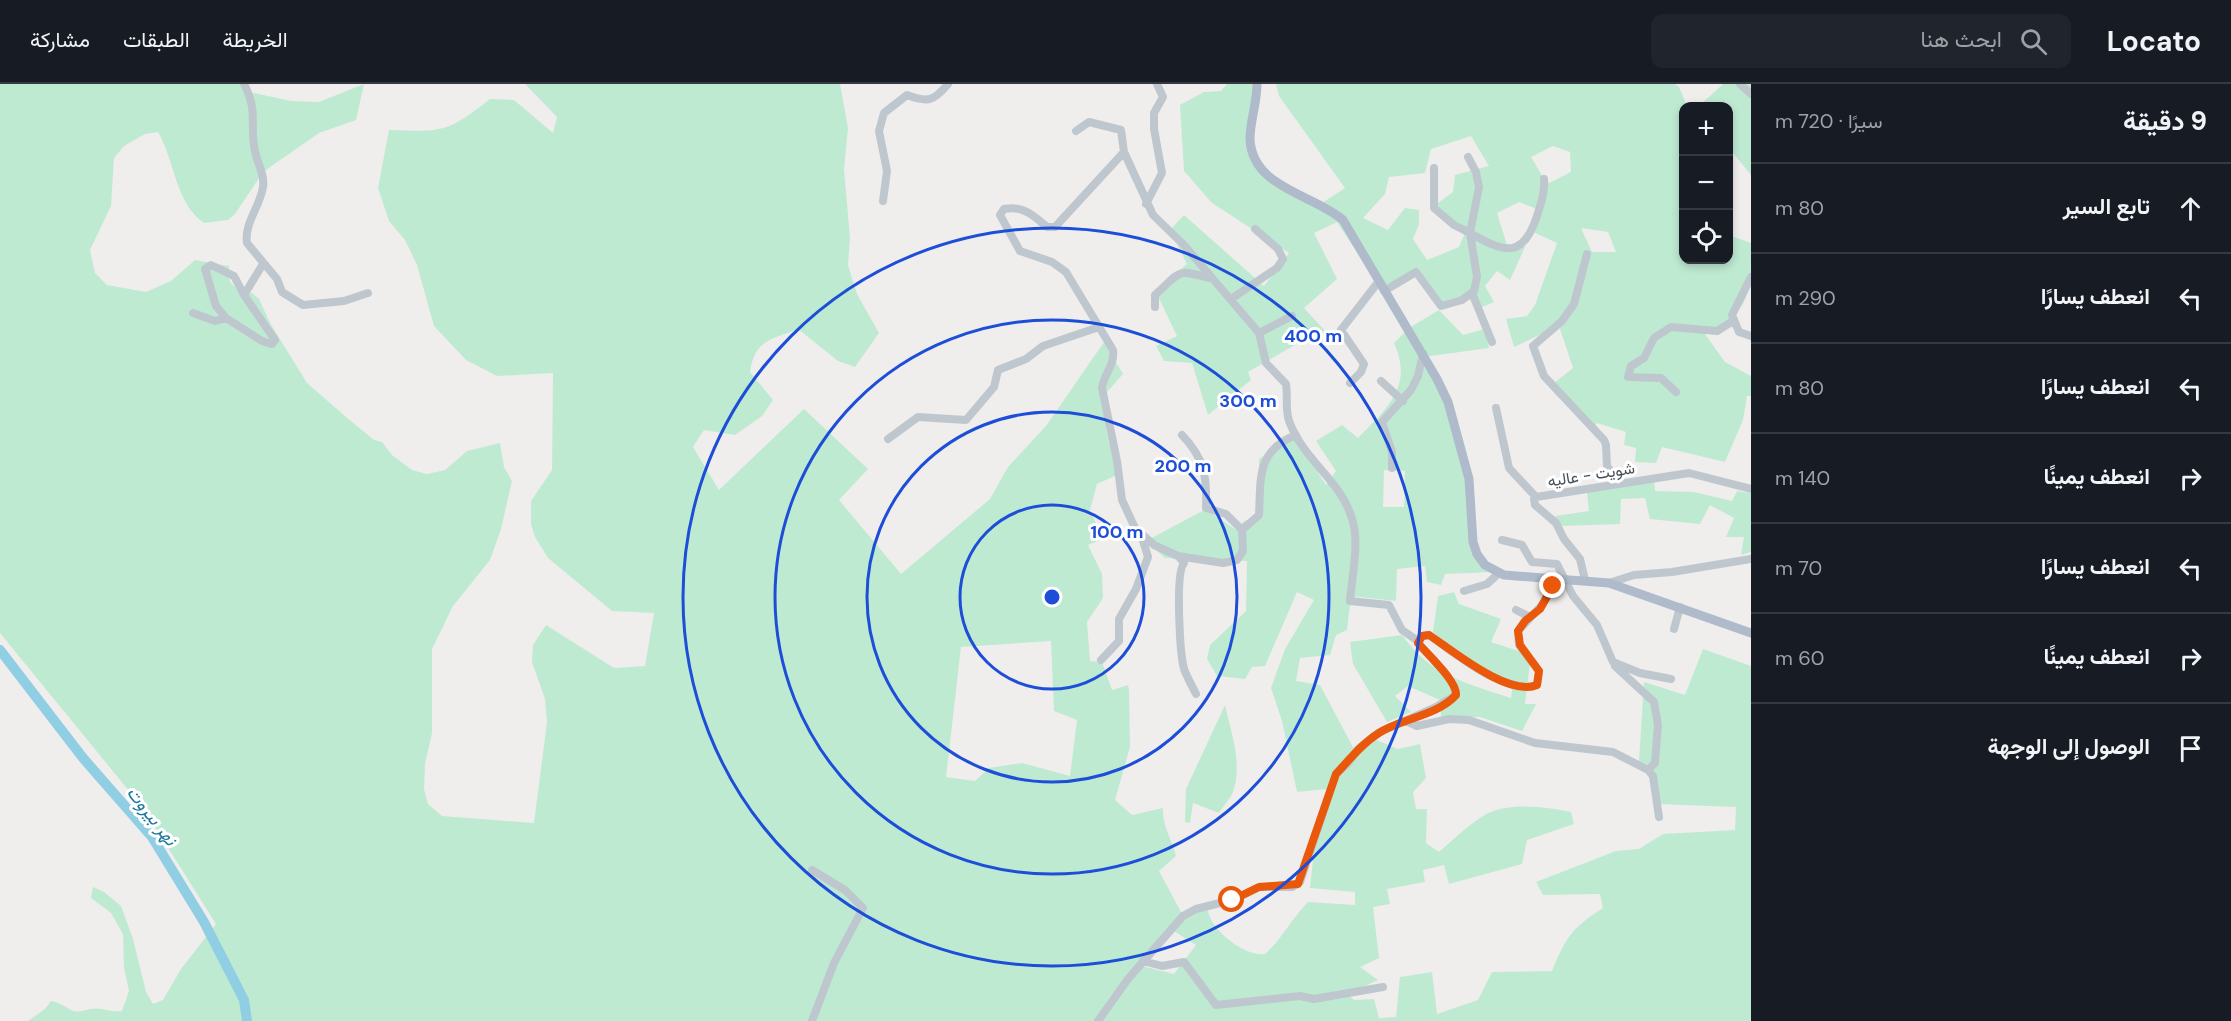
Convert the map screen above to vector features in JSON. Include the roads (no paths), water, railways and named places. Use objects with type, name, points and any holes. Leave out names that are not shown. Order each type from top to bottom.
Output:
[{"type":"main road","points":[[1257,84],[1250,142],[1260,166],[1279,184],[1322,204],[1343,220],[1446,396],[1472,492],[1474,548],[1485,566],[1498,574],[1609,583],[1751,633]]},
{"type":"street","points":[[244,84],[253,103],[255,150],[264,182],[259,205],[246,236],[247,243],[277,279],[282,292],[303,305],[344,301],[368,293]]},
{"type":"street","points":[[883,201],[887,171],[879,131],[884,113],[907,95],[925,102],[936,99],[948,84]]},
{"type":"street","points":[[1146,204],[1162,173],[1154,129],[1154,113],[1163,97],[1157,84]]},
{"type":"street","points":[[1740,84],[1751,94]]},
{"type":"street","points":[[1076,131],[1089,122],[1118,128],[1123,132],[1124,152],[1146,204],[1232,299],[1259,333],[1266,363],[1286,384],[1287,414],[1296,435],[1317,468],[1337,486],[1352,517],[1355,533],[1350,601],[1389,605],[1402,630],[1418,641],[1449,678],[1456,692],[1450,700],[1374,736],[1358,749],[1349,762],[1336,774],[1298,884],[1259,887],[1236,899],[1191,911],[1176,922],[1143,961],[1098,1021]]},
{"type":"street","points":[[1101,660],[1119,641],[1119,619],[1136,589],[1148,557],[1140,533],[1122,500],[1117,461],[1102,388],[1104,377],[1114,358],[1113,350],[1066,272],[1052,262],[1020,251],[1000,215],[1004,209],[1018,208],[1032,214],[1047,227],[1055,227],[1124,152]]},
{"type":"street","points":[[1384,291],[1416,272],[1441,306],[1462,300],[1472,293],[1477,277],[1470,233],[1479,187],[1476,172],[1468,157]]},
{"type":"street","points":[[1434,168],[1434,208],[1454,225],[1497,247],[1517,248],[1525,244],[1530,236],[1544,194],[1544,178]]},
{"type":"street","points":[[1232,299],[1267,276],[1283,259],[1278,249],[1255,229]]},
{"type":"street","points":[[1587,254],[1574,304],[1562,321],[1533,346],[1544,376],[1604,440],[1607,466],[1618,482]]},
{"type":"street","points":[[244,295],[263,264]]},
{"type":"street","points":[[211,265],[234,276],[244,295],[275,340],[272,344],[262,341],[226,318],[216,306],[205,269],[211,265]]},
{"type":"street","points":[[1155,308],[1155,295],[1182,272],[1193,272],[1214,280]]},
{"type":"street","points":[[1751,277],[1732,315],[1739,332],[1751,336]]},
{"type":"street","points":[[1350,383],[1361,372],[1364,364],[1341,330],[1379,281]]},
{"type":"street","points":[[1472,293],[1492,342]]},
{"type":"street","points":[[193,314],[215,321],[226,318]]},
{"type":"street","points":[[1259,333],[1292,316]]},
{"type":"street","points":[[1676,392],[1661,378],[1628,377],[1631,366],[1644,358],[1654,338],[1671,327],[1717,331],[1733,321]]},
{"type":"street","points":[[888,439],[918,417],[966,420],[993,387],[998,369],[1026,359],[1043,346],[1099,327]]},
{"type":"street","points":[[1392,468],[1392,452],[1382,422],[1386,415],[1403,401],[1418,376],[1423,354]]},
{"type":"street","points":[[1381,381],[1403,401]]},
{"type":"street","points":[[1497,408],[1509,468],[1536,497]]},
{"type":"street","points":[[1140,533],[1154,545],[1178,556],[1204,561],[1232,562],[1242,554],[1242,530],[1226,514],[1206,508],[1207,477],[1191,445],[1182,435]]},
{"type":"street","points":[[1242,530],[1259,515],[1264,459],[1275,447],[1296,435]]},
{"type":"street","name":"شويت - عاليه","points":[[1585,580],[1580,559],[1564,539],[1556,523],[1535,505],[1536,497],[1596,488],[1618,482],[1689,473],[1751,489]]},
{"type":"street","points":[[1502,540],[1522,546],[1532,562],[1557,564],[1559,578],[1597,625],[1616,668],[1654,702],[1658,725],[1655,763],[1648,770]]},
{"type":"street","points":[[1178,556],[1184,563],[1180,571],[1179,589],[1184,667],[1196,694]]},
{"type":"street","points":[[1609,583],[1634,575],[1672,573],[1751,559]]},
{"type":"street","points":[[1464,591],[1492,582],[1498,574]]},
{"type":"street","points":[[1418,641],[1422,636],[1429,635],[1457,657],[1502,680],[1518,686],[1534,686],[1539,682],[1539,671],[1522,650],[1518,637],[1521,626],[1543,604],[1559,578]]},
{"type":"street","points":[[1674,629],[1680,607]]},
{"type":"street","points":[[1516,610],[1530,617]]},
{"type":"street","points":[[1612,662],[1640,673],[1671,680]]},
{"type":"street","points":[[1406,721],[1417,726],[1449,719],[1469,720],[1535,743],[1607,751],[1648,770],[1654,781],[1659,817]]},
{"type":"street","points":[[812,870],[845,890],[863,908],[834,963],[812,1021]]},
{"type":"street","points":[[1143,961],[1162,966],[1184,962],[1216,1005],[1300,996],[1314,999],[1383,987]]},
{"type":"waterway","name":"نهر بيروت","points":[[0,650],[83,758],[152,837],[204,922],[244,1000],[247,1021]]}]
